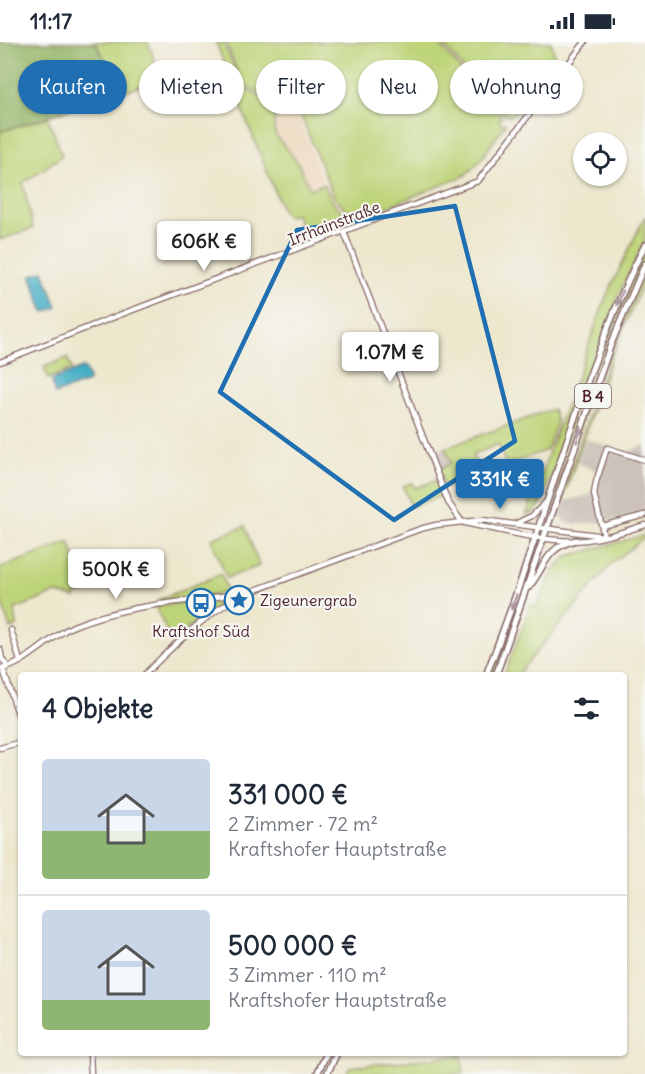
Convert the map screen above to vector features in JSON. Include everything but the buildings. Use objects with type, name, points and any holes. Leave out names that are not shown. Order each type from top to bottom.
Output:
[{"type":"main road","name":"B 4","points":[[487,672],[603,342],[645,245]]},
{"type":"main road","name":"B 4","points":[[497,672],[608,352],[645,264]]},
{"type":"main road","name":"B 4","points":[[525,594],[554,549],[576,540]]},
{"type":"main road","points":[[317,1074],[326,1056]]},
{"type":"main road","points":[[327,1074],[336,1056]]},
{"type":"street","name":"Irrhainstraße","points":[[0,362],[477,181],[585,42]]},
{"type":"street","points":[[344,232],[448,502],[462,522],[536,537],[576,540],[604,536],[645,525]]},
{"type":"street","points":[[604,536],[594,494],[607,448],[645,460]]},
{"type":"street","points":[[514,524],[532,516],[548,500]]},
{"type":"street","points":[[602,526],[645,515]]},
{"type":"street","points":[[147,672],[191,629],[238,597],[424,528],[478,520],[604,536]]},
{"type":"street","points":[[4,668],[20,661],[66,629],[128,608],[230,595],[238,597]]},
{"type":"street","points":[[11,630],[20,661]]},
{"type":"street","points":[[0,649],[18,713]]},
{"type":"street","points":[[0,748],[18,743]]},
{"type":"street","points":[[90,1056],[91,1074]]},
{"type":"highlighted area","points":[[455,206],[515,441],[394,520],[220,392],[297,230]]},
{"type":"shaded area","points":[[275,114],[296,114],[324,184],[310,189],[295,159],[276,138],[273,128]]},
{"type":"shaded area","points":[[586,439],[629,453],[645,445],[645,513],[605,522],[576,524],[564,522],[561,515],[565,501],[592,494],[598,471],[577,463]]},
{"type":"shaded area","points":[[445,448],[451,463],[438,470],[431,453]]},
{"type":"green space","points":[[0,42],[95,42],[105,60],[18,60],[18,114],[56,114],[0,132]]},
{"type":"green space","points":[[95,42],[148,42],[154,60],[139,60],[139,86],[127,91],[127,60],[105,60]]},
{"type":"green space","points":[[216,42],[223,42],[231,60],[223,60]]},
{"type":"green space","points":[[226,42],[437,42],[453,60],[450,60],[450,114],[499,114],[502,117],[499,119],[501,124],[505,123],[505,125],[479,162],[464,176],[367,215],[352,215],[334,197],[300,114],[346,114],[346,60],[256,60],[256,91],[244,85],[244,60],[233,60]]},
{"type":"green space","points":[[441,42],[551,42],[554,54],[554,60],[456,60]]},
{"type":"green space","points":[[244,89],[256,95],[256,114],[275,114],[276,136],[297,162],[310,189],[324,184],[336,205],[345,214],[356,219],[311,237],[304,233],[296,214],[288,216],[283,212],[244,114]]},
{"type":"green space","points":[[48,117],[62,156],[23,183],[33,228],[0,240],[0,132]]},
{"type":"green space","points":[[645,216],[645,240],[619,294],[583,390],[575,405],[573,420],[541,504],[532,514],[531,512],[526,515],[606,297]]},
{"type":"green space","points":[[645,251],[645,260],[620,315],[547,518],[600,359]]},
{"type":"green space","points":[[645,270],[645,279],[611,358],[556,520],[554,519],[608,359]]},
{"type":"green space","points":[[67,358],[72,369],[48,379],[44,367]]},
{"type":"green space","points":[[553,409],[557,422],[547,450],[506,465],[498,444],[473,455],[479,473],[445,488],[438,470],[451,463],[445,448]]},
{"type":"green space","points":[[437,480],[443,495],[411,507],[403,486],[412,483],[415,488]]},
{"type":"green space","points":[[245,526],[259,566],[227,578],[211,539]]},
{"type":"green space","points":[[645,535],[612,563],[520,672],[505,672],[531,605],[536,607],[554,570],[568,556]]},
{"type":"green space","points":[[69,542],[88,591],[76,595],[75,598],[56,593],[15,609],[17,626],[10,629],[0,596],[0,568]]},
{"type":"green space","points":[[536,548],[507,640],[494,672],[490,672]]},
{"type":"green space","points":[[221,574],[228,593],[156,601]]},
{"type":"green space","points":[[230,598],[190,626],[172,642],[155,606]]},
{"type":"green space","points":[[461,1056],[464,1074],[346,1074],[350,1067]]},
{"type":"water","points":[[43,271],[57,306],[45,312],[31,277]]},
{"type":"water","points":[[82,368],[85,369],[88,382],[55,394],[52,380]]},
{"type":"place","name":"Zigeunergrab","points":[[239,600]]},
{"type":"place","name":"Kraftshof Süd","points":[[201,603]]}]
